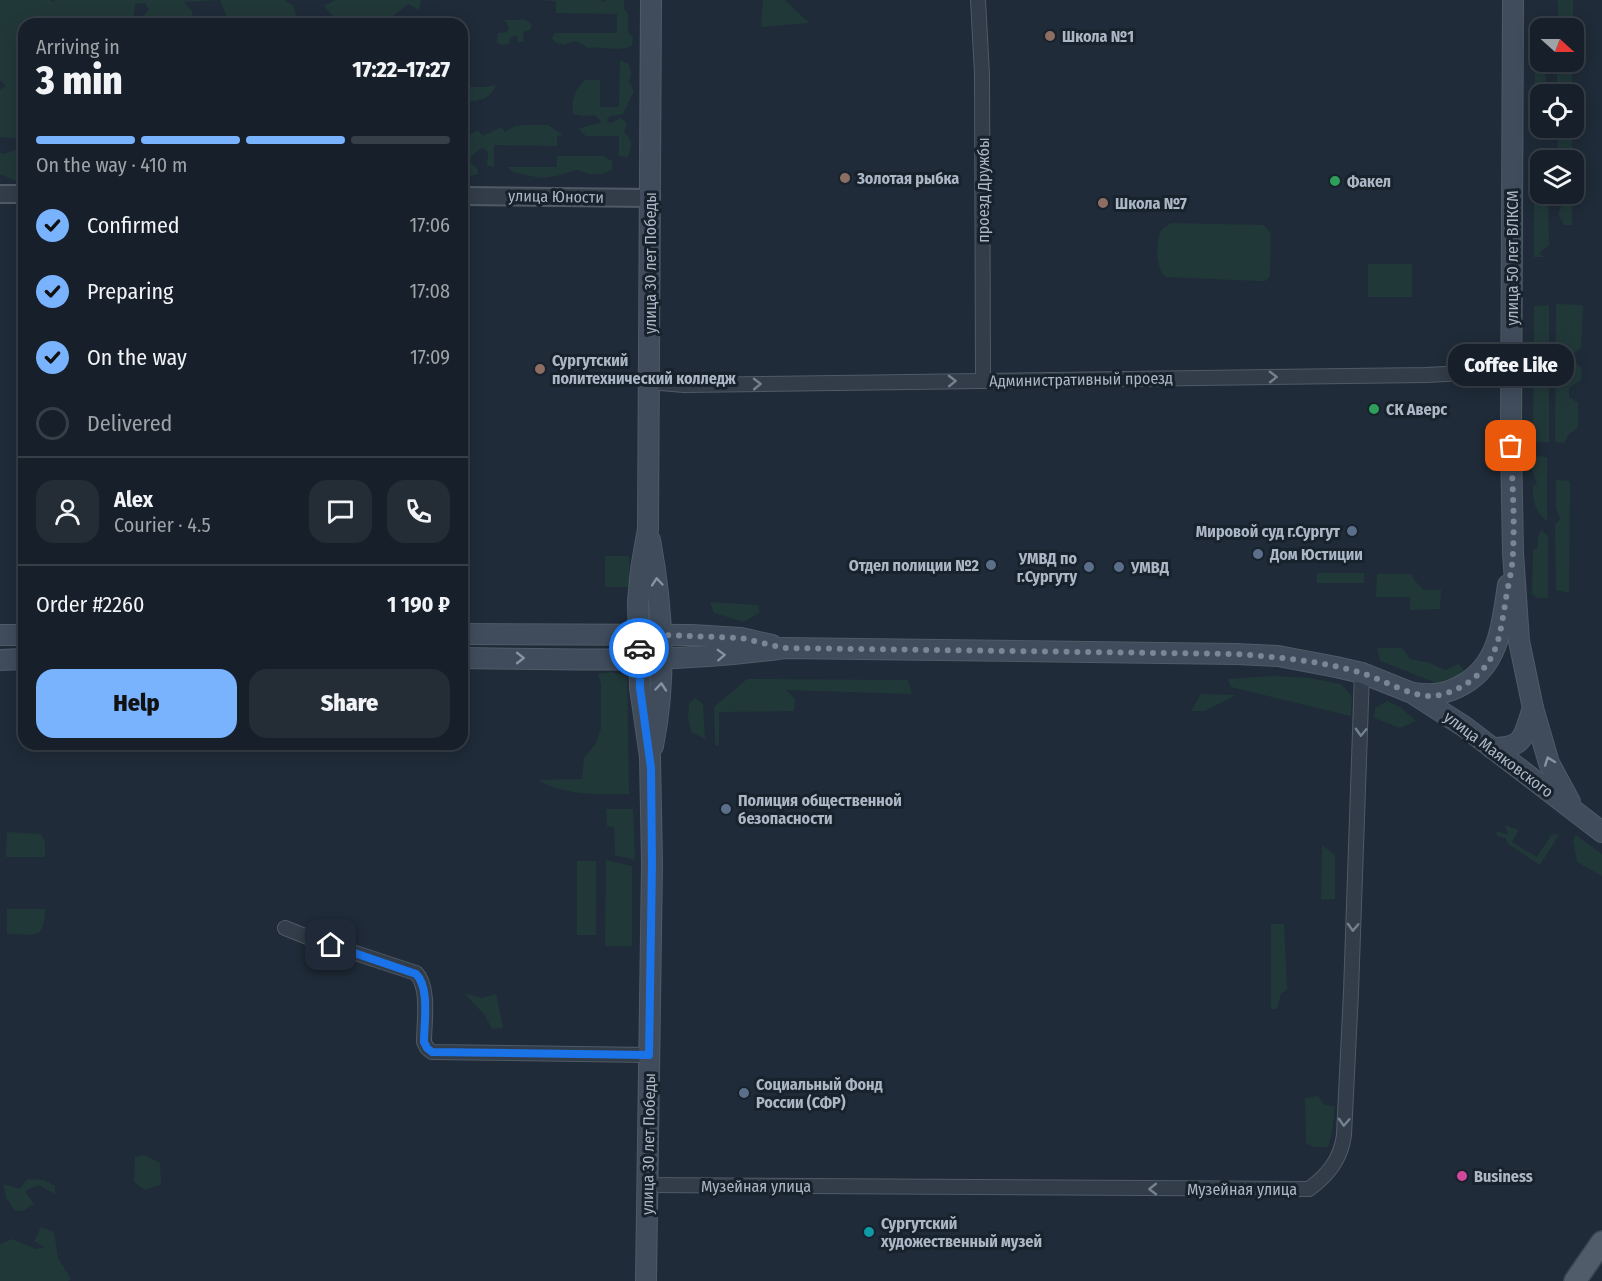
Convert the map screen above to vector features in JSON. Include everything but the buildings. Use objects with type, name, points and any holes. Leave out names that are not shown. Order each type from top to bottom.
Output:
[{"type":"main road","name":"улица 30 лет Победы","points":[[646,1281],[652,864],[650,757],[640,688],[638,601],[648,529],[651,0]]},
{"type":"main road","name":"улица 50 лет ВЛКСМ","points":[[1513,0],[1511,366],[1513,553],[1519,641],[1533,708],[1549,764],[1576,813]]},
{"type":"main road","points":[[648,529],[663,634],[662,688],[650,757]]},
{"type":"main road","name":"улица 50 лет ВЛКСМ","points":[[1413,693],[1432,696],[1455,690],[1472,680],[1486,665],[1499,637],[1513,553]]},
{"type":"main road","name":"улица Маяковского","points":[[468,634],[663,634],[741,638],[784,648]]},
{"type":"main road","points":[[0,635],[18,635]]},
{"type":"main road","name":"улица Маяковского","points":[[468,658],[663,658],[742,654],[784,648],[1278,656],[1362,673],[1413,693],[1465,727],[1602,832]]},
{"type":"main road","points":[[0,660],[18,660]]},
{"type":"main road","points":[[1492,748],[1517,744],[1524,735],[1533,708]]},
{"type":"main road","points":[[1575,1281],[1602,1242]]},
{"type":"street","name":"проезд Дружбы","points":[[978,0],[982,74],[983,381]]},
{"type":"street","points":[[0,194],[18,194]]},
{"type":"street","name":"улица Юности","points":[[468,196],[651,198]]},
{"type":"street","name":"Административный проезд","points":[[650,382],[684,384],[1425,375],[1468,373],[1493,366],[1511,366]]},
{"type":"street","name":"Музейная улица","points":[[646,1185],[1309,1189],[1323,1179],[1336,1161],[1342,1148],[1344,1135],[1352,992],[1362,673]]},
{"type":"street","points":[[285,928],[416,974],[422,979],[424,1042],[432,1052],[649,1055]]},
{"type":"green space","points":[[0,0],[50,0],[54,2],[55,0],[220,0],[184,2],[192,11],[193,18],[141,18],[149,10],[145,3],[135,4],[133,18],[18,18],[18,138],[0,137],[0,90],[6,86],[0,80]]},
{"type":"green space","points":[[220,0],[284,0],[294,6],[296,15],[300,18],[227,18]]},
{"type":"green space","points":[[335,0],[421,0],[419,10],[408,4],[390,18],[337,18],[324,6]]},
{"type":"green space","points":[[535,0],[600,0],[604,2],[624,0],[624,9],[628,13],[628,32],[633,38],[632,45],[617,49],[589,48],[575,42],[565,45],[555,42],[552,38],[555,33],[617,33],[617,14],[556,13],[556,1]]},
{"type":"green space","points":[[763,0],[785,0],[809,23],[761,27]]},
{"type":"green space","points":[[1558,0],[1573,0],[1573,18],[1558,18]]},
{"type":"green space","points":[[504,20],[526,20],[532,25],[530,30],[523,32],[524,41],[518,43],[517,36],[511,37],[509,44],[497,43],[498,33],[507,32],[509,27]]},
{"type":"green space","points":[[620,60],[629,64],[631,74],[629,82],[634,91],[623,114],[611,116],[606,120],[610,123],[621,118],[627,123],[624,132],[631,144],[627,157],[619,156],[619,136],[586,136],[578,129],[602,122],[595,115],[573,114],[574,95],[585,80],[600,80],[600,107],[619,107]]},
{"type":"green space","points":[[1535,72],[1545,72],[1546,84],[1535,84]]},
{"type":"green space","points":[[1557,72],[1572,72],[1572,84],[1557,84]]},
{"type":"green space","points":[[496,85],[487,97],[468,101],[468,87]]},
{"type":"green space","points":[[548,125],[563,135],[557,136],[557,146],[494,145],[494,167],[487,165],[488,152],[482,148],[471,156],[470,162],[477,168],[478,174],[468,176],[468,136],[478,130],[483,136],[501,127],[505,132],[515,126]]},
{"type":"green space","points":[[1557,138],[1572,138],[1572,150],[1558,150]]},
{"type":"green space","points":[[18,149],[18,182],[0,174],[0,153],[4,154]]},
{"type":"green space","points":[[557,156],[603,156],[612,161],[612,170],[602,174],[589,174],[577,170],[540,178],[513,172],[507,167],[557,167]]},
{"type":"green space","points":[[1534,204],[1548,204],[1549,245],[1539,253],[1544,257],[1534,257]]},
{"type":"green space","points":[[1561,204],[1572,204],[1572,225],[1564,225],[1558,214]]},
{"type":"green space","points":[[1171,223],[1264,225],[1271,234],[1270,276],[1265,281],[1166,277],[1160,269],[1158,244],[1161,231]]},
{"type":"green space","points":[[1368,264],[1412,264],[1412,297],[1368,297]]},
{"type":"green space","points":[[1556,304],[1583,305],[1581,348],[1570,356],[1582,369],[1581,380],[1569,388],[1569,397],[1578,403],[1578,428],[1569,434],[1564,443],[1555,442]]},
{"type":"green space","points":[[1549,305],[1549,442],[1533,442],[1534,306]]},
{"type":"green space","points":[[1547,457],[1547,521],[1537,510],[1533,496],[1533,486],[1537,483],[1532,471],[1533,458]]},
{"type":"green space","points":[[1556,480],[1570,481],[1569,593],[1556,590],[1555,525],[1560,519],[1556,509]]},
{"type":"green space","points":[[1541,530],[1548,536],[1548,598],[1538,598],[1532,594],[1533,551],[1538,546]]},
{"type":"green space","points":[[605,556],[629,556],[629,587],[605,587]]},
{"type":"green space","points":[[1317,573],[1364,573],[1364,583],[1317,583]]},
{"type":"green space","points":[[1377,574],[1411,574],[1424,590],[1441,590],[1440,609],[1410,610],[1410,597],[1376,597]]},
{"type":"green space","points":[[710,602],[758,605],[760,612],[744,622],[714,613]]},
{"type":"green space","points":[[1377,648],[1402,648],[1410,659],[1430,663],[1445,670],[1459,664],[1467,675],[1447,687],[1380,661]]},
{"type":"green space","points":[[612,672],[627,676],[629,794],[570,791],[538,780],[582,779],[584,758],[596,743],[601,728],[601,684],[598,674]]},
{"type":"green space","points":[[1273,676],[1310,678],[1341,684],[1352,696],[1351,716],[1231,687],[1228,679]]},
{"type":"green space","points":[[747,679],[908,680],[912,694],[786,690],[795,699],[794,711],[719,712],[719,746],[715,745],[714,707]]},
{"type":"green space","points":[[1201,694],[1236,695],[1205,711],[1191,711]]},
{"type":"green space","points":[[695,698],[703,704],[705,739],[691,732],[688,718],[689,703]]},
{"type":"green space","points":[[1387,701],[1400,707],[1416,721],[1400,728],[1374,718],[1375,708]]},
{"type":"green space","points":[[606,809],[633,809],[635,860],[615,855],[614,827],[607,826]]},
{"type":"green space","points":[[1505,825],[1519,830],[1512,842],[1537,857],[1552,834],[1559,835],[1540,865],[1508,844],[1506,838],[1497,836],[1496,831],[1508,835]]},
{"type":"green space","points":[[7,832],[41,834],[45,842],[45,857],[6,857]]},
{"type":"green space","points":[[1576,835],[1602,854],[1602,876],[1577,862],[1573,841]]},
{"type":"green space","points":[[1322,845],[1335,855],[1335,899],[1321,899]]},
{"type":"green space","points":[[606,860],[632,866],[632,946],[605,946]]},
{"type":"green space","points":[[577,861],[596,861],[596,935],[577,935]]},
{"type":"green space","points":[[7,909],[45,909],[43,926],[36,934],[7,934]]},
{"type":"green space","points":[[1271,924],[1284,924],[1287,989],[1281,994],[1277,1009],[1271,1009]]},
{"type":"green space","points":[[464,993],[482,998],[496,994],[503,1028],[492,1029],[484,1014]]},
{"type":"green space","points":[[1318,1096],[1325,1105],[1335,1106],[1328,1147],[1314,1147],[1306,1143],[1305,1098]]},
{"type":"green space","points":[[145,1155],[160,1163],[161,1184],[145,1190],[134,1182],[135,1157]]},
{"type":"green space","points":[[27,1179],[44,1180],[55,1186],[55,1194],[39,1185],[25,1191],[34,1204],[23,1211],[14,1210],[6,1197],[3,1184],[20,1189]]},
{"type":"green space","points":[[41,1227],[54,1232],[58,1258],[71,1279],[68,1281],[0,1281],[0,1244],[12,1239],[36,1249],[45,1247],[34,1241]]},
{"type":"way so far","points":[[639,648],[639,634],[741,638],[784,648],[1145,651],[1278,656],[1362,673],[1413,693],[1432,696],[1445,693],[1472,680],[1486,665],[1499,637],[1513,553],[1511,446]]},
{"type":"place","name":"Школа №1","points":[[1050,36]]},
{"type":"place","name":"Золотая рыбка","points":[[845,178]]},
{"type":"place","name":"Факел","points":[[1335,181]]},
{"type":"place","name":"Школа №7","points":[[1103,203]]},
{"type":"place","name":"Сургутский политехнический колледж","points":[[540,369]]},
{"type":"place","name":"СК Аверс","points":[[1374,409]]},
{"type":"place","name":"Coffee Like","points":[[1511,446]]},
{"type":"place","name":"Мировой суд г.Сургут","points":[[1352,531]]},
{"type":"place","name":"Дом Юстиции","points":[[1258,554]]},
{"type":"place","name":"Отдел полиции №2","points":[[991,565]]},
{"type":"place","name":"УМВД по г.Сургуту","points":[[1089,567]]},
{"type":"place","name":"УМВД","points":[[1119,567]]},
{"type":"place","name":"Полиция общественной безопасности","points":[[726,809]]},
{"type":"place","name":"Социальный Фонд России (СФР)","points":[[744,1093]]},
{"type":"place","name":"Business","points":[[1462,1176]]},
{"type":"place","name":"Сургутский художественный музей","points":[[869,1232]]},
{"type":"route","points":[[331,945],[416,974],[422,979],[424,1042],[432,1052],[649,1055],[651,768],[640,688],[639,648]]}]
